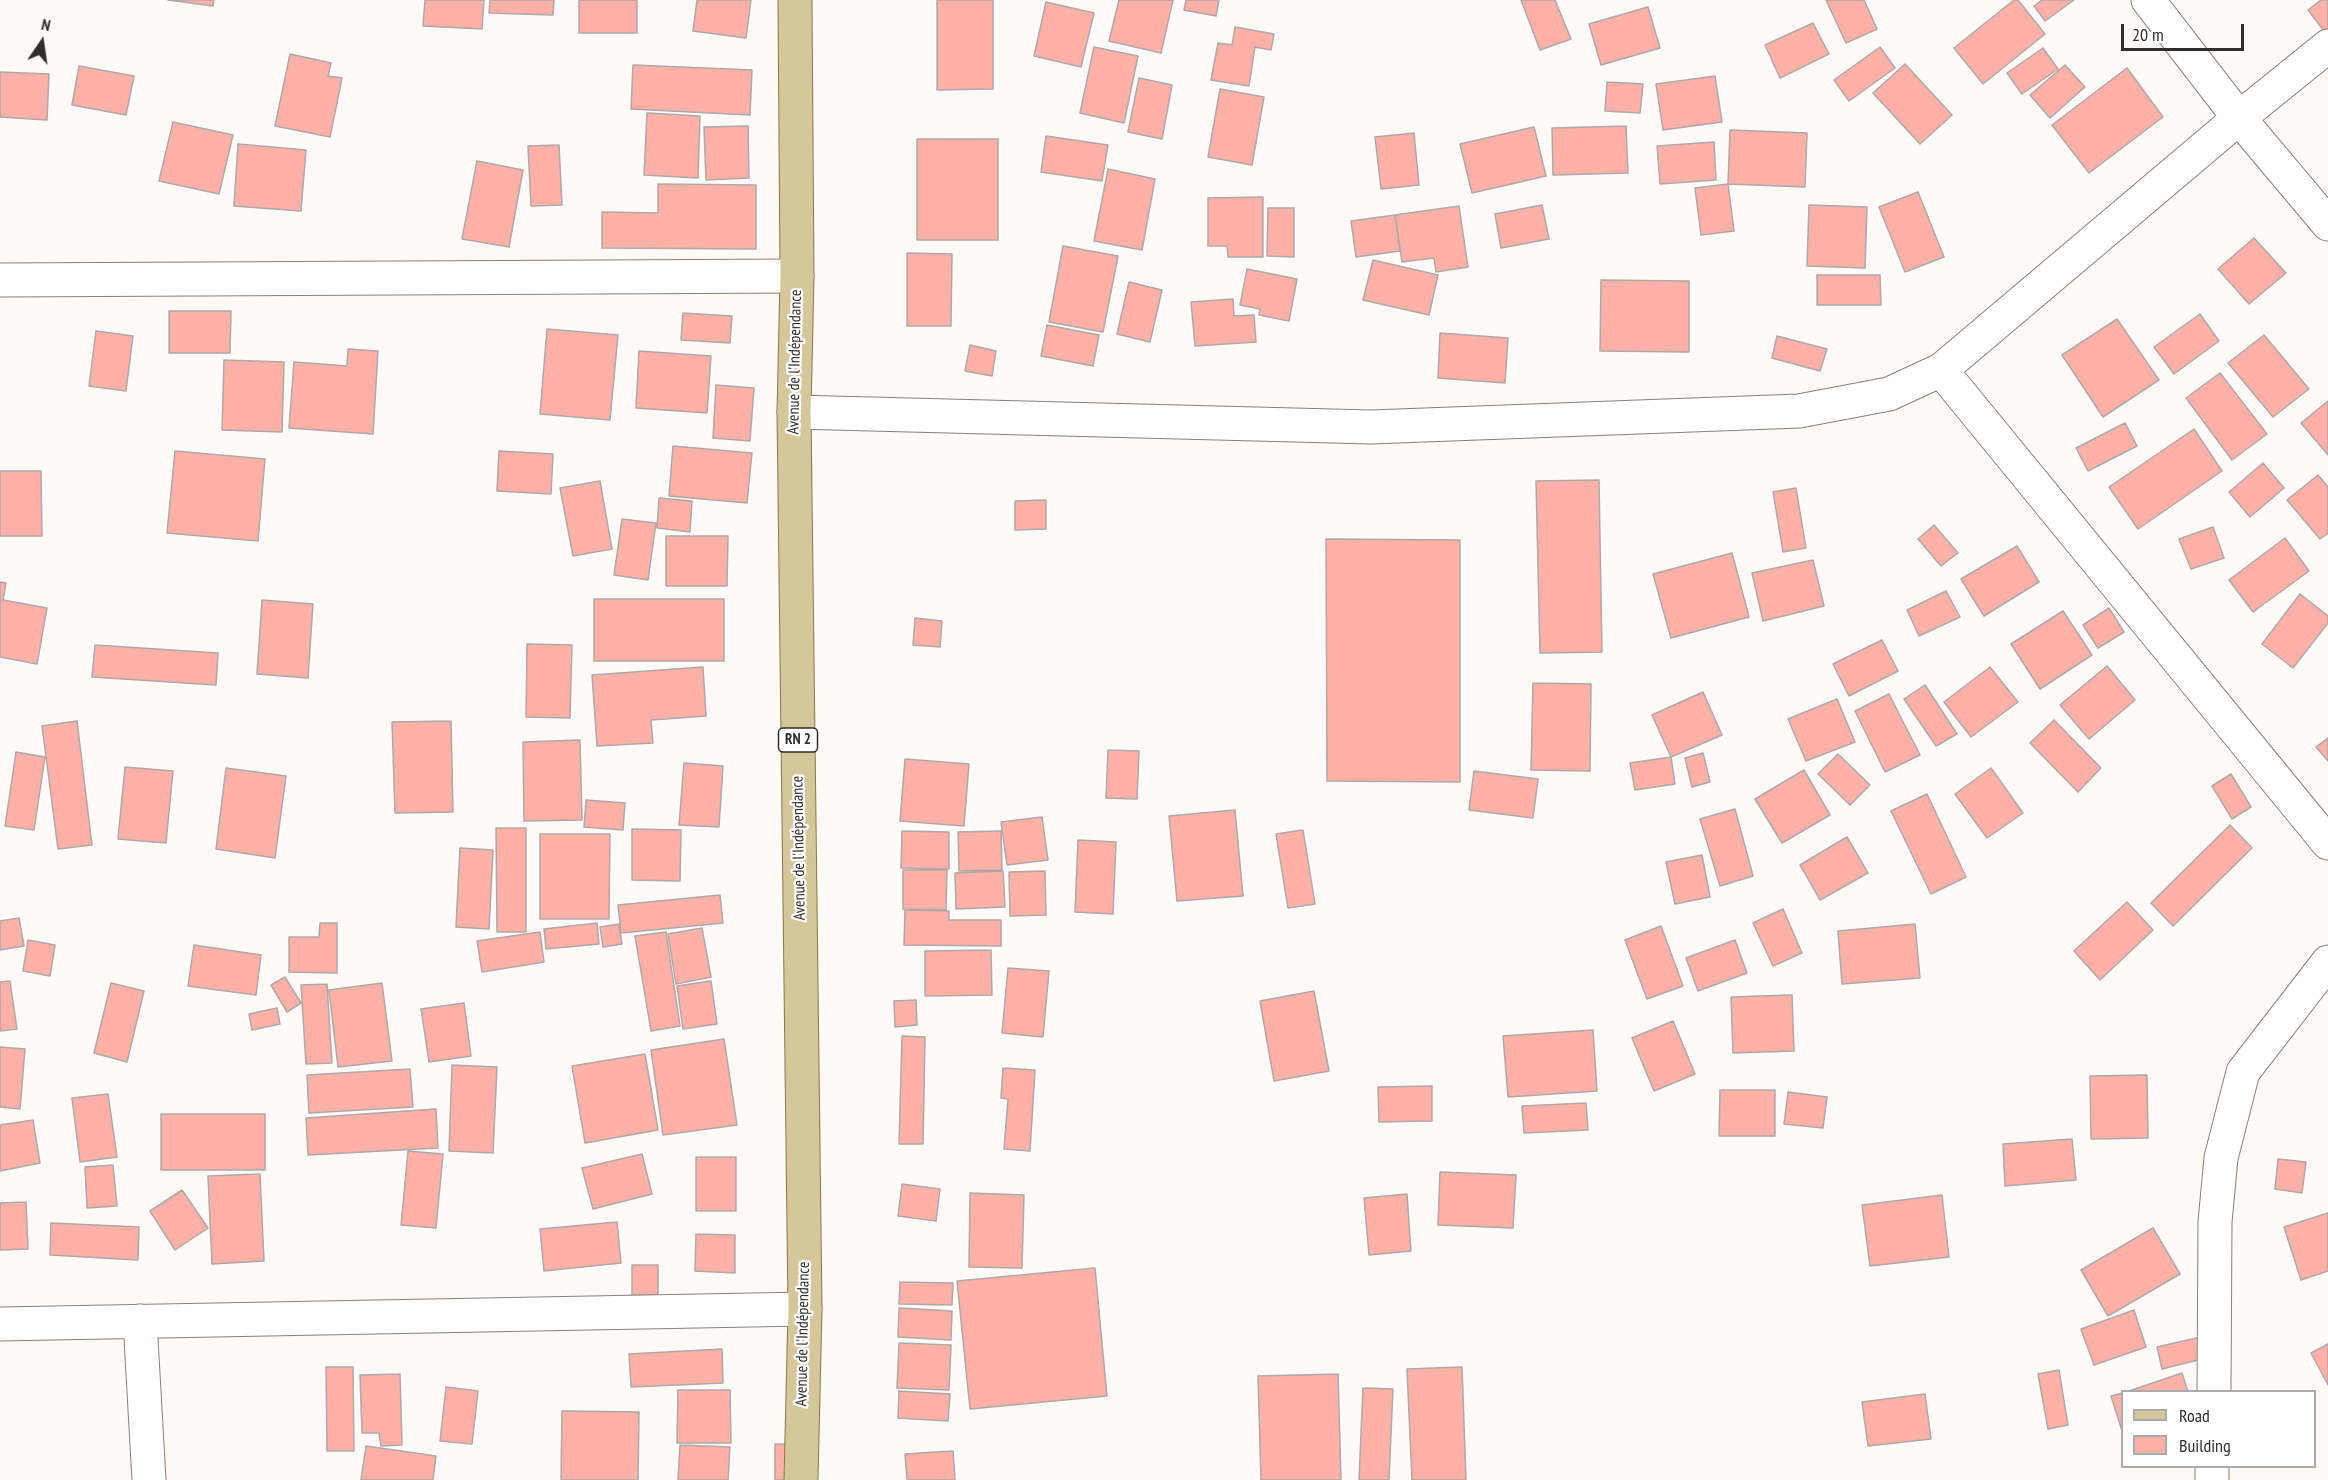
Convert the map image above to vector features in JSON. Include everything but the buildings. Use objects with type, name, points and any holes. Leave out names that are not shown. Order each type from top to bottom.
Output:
[{"type":"main road","name":"Avenue de l'Indépendance","points":[[795,0],[797,276],[794,412],[805,1309],[801,1480]]},
{"type":"street","points":[[2148,0],[2239,118],[2328,224]]},
{"type":"street","points":[[794,412],[1371,427],[1799,411],[1889,394],[1941,370],[2239,118],[2328,46]]},
{"type":"street","points":[[0,280],[797,276]]},
{"type":"street","points":[[1941,370],[2328,843]]},
{"type":"street","points":[[2214,1390],[2216,1222],[2221,1158],[2243,1072],[2328,962]]},
{"type":"street","points":[[0,1324],[805,1309]]},
{"type":"street","points":[[140,1321],[149,1480]]}]
